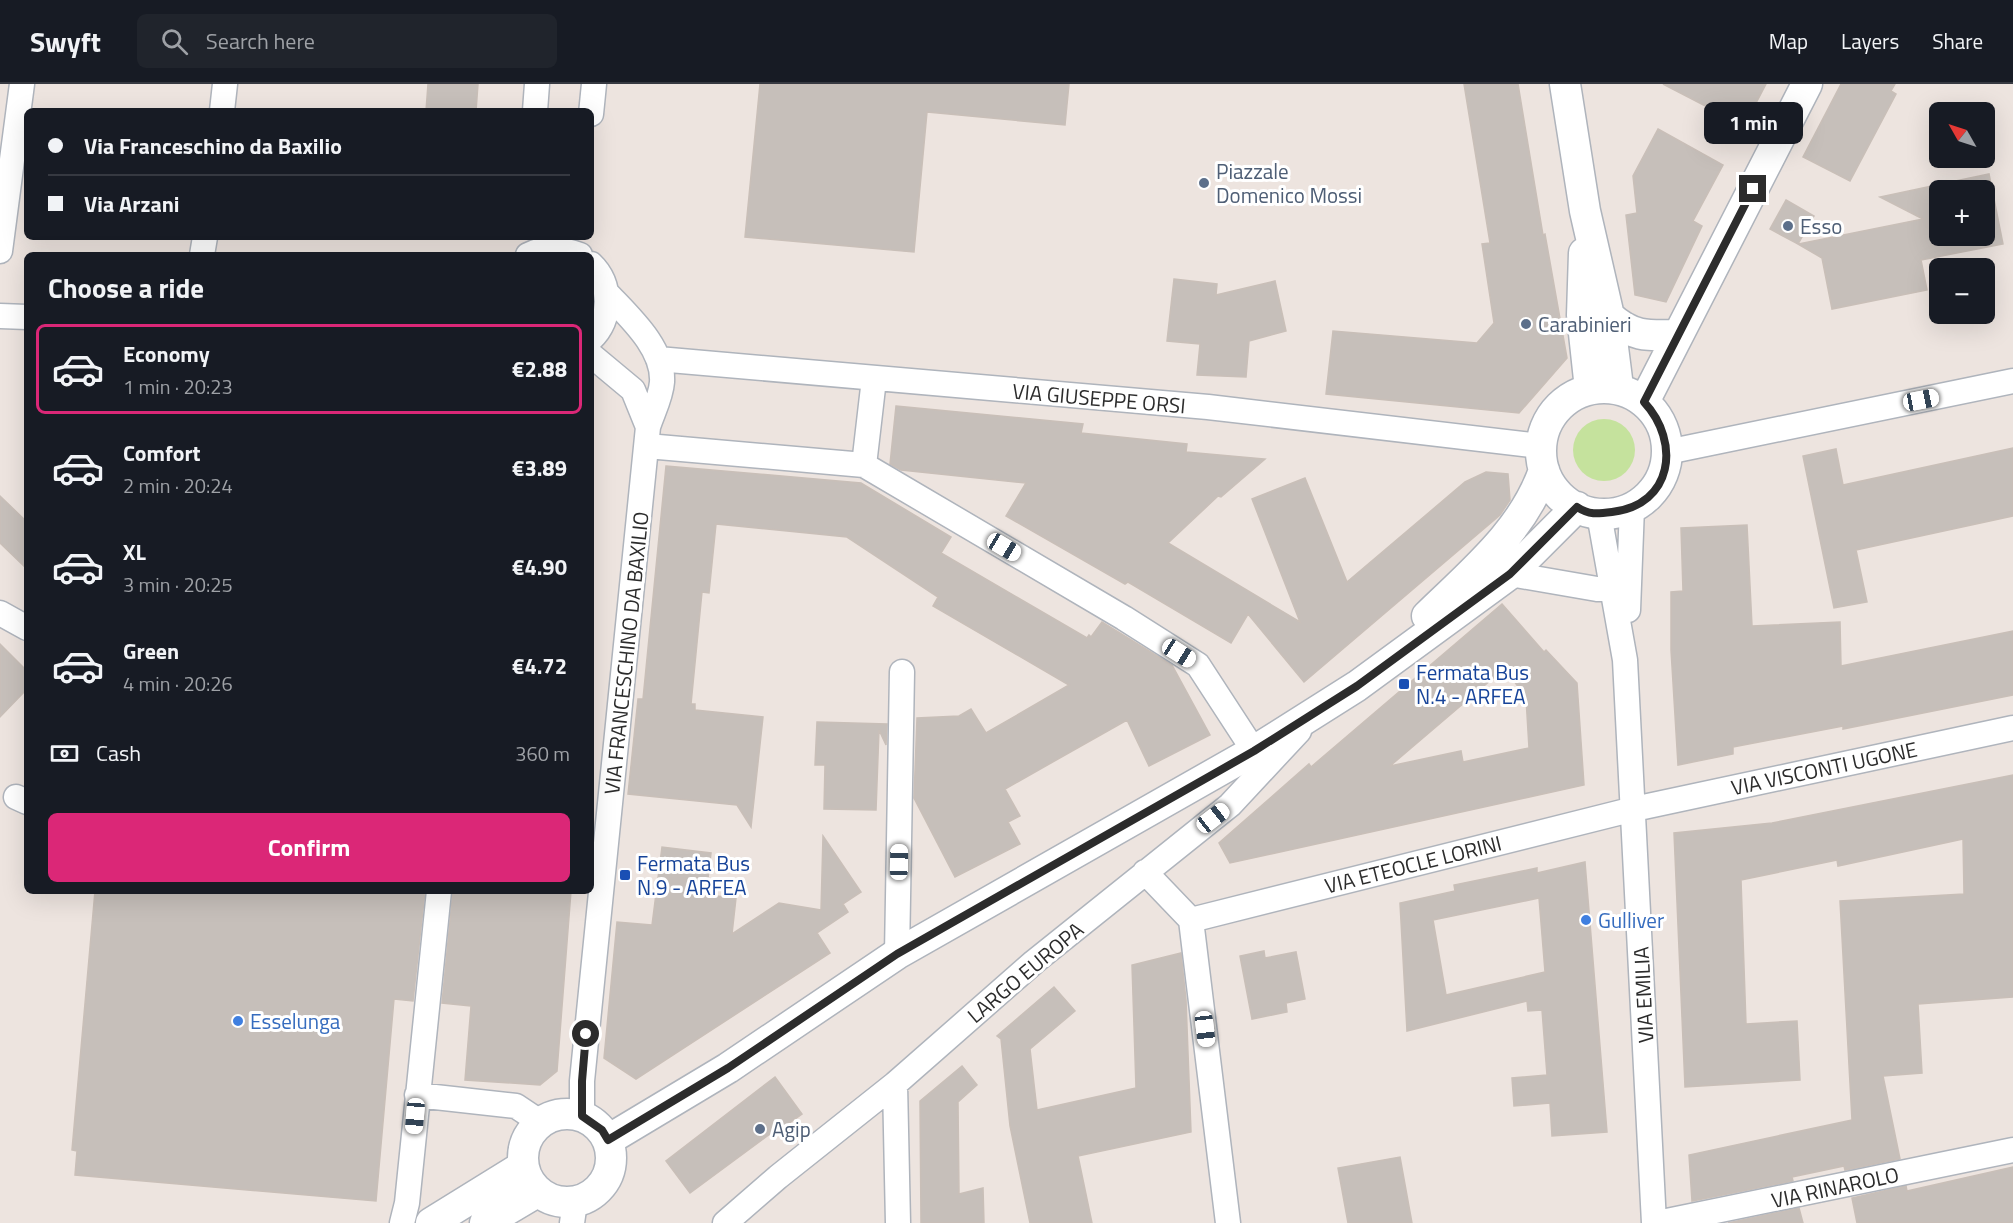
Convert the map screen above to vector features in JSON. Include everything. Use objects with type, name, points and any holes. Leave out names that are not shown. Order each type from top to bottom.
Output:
[{"type":"street","points":[[0,251],[22,84]]},
{"type":"street","points":[[222,108],[225,84]]},
{"type":"street","points":[[535,108],[537,84]]},
{"type":"street","points":[[592,108],[594,84]]},
{"type":"street","points":[[1565,84],[1585,211],[1609,316],[1617,393]]},
{"type":"street","points":[[1585,211],[1582,315],[1617,393],[1656,416],[1664,433],[1667,452],[1663,473],[1653,492],[1632,507],[1588,510],[1558,496],[1545,479],[1542,458],[1543,430],[1554,411],[1570,397],[1617,393],[1678,335],[1807,84]]},
{"type":"street","points":[[536,252],[545,249],[579,252]]},
{"type":"street","points":[[594,268],[600,274],[606,292],[607,308],[602,323],[594,335]]},
{"type":"street","points":[[606,292],[635,323],[658,359],[662,383],[647,437],[864,465],[1124,618],[1198,665],[1254,751]]},
{"type":"street","points":[[0,316],[24,317]]},
{"type":"street","points":[[1609,316],[1624,330],[1678,335]]},
{"type":"street","name":"VIA FRANCESCHINO DA BAXILIO","points":[[582,1116],[582,1081],[647,437],[633,390],[594,358]]},
{"type":"street","name":"VIA GIUSEPPE ORSI","points":[[658,359],[1208,407],[1542,458]]},
{"type":"street","points":[[864,465],[874,379]]},
{"type":"street","points":[[1667,452],[2013,381]]},
{"type":"street","name":"LARGO EUROPA","points":[[1357,686],[1497,546],[1524,513],[1538,487],[1542,458]]},
{"type":"street","name":"VIA EMILIA","points":[[1625,660],[1632,507]]},
{"type":"street","name":"LARGO EUROPA","points":[[608,1140],[728,1068],[897,954],[1254,751],[1317,712],[1357,686],[1510,574],[1588,510]]},
{"type":"street","name":"VIA EMILIA","points":[[1588,510],[1614,589],[1625,660],[1655,1223]]},
{"type":"street","points":[[1510,574],[1597,589],[1614,589]]},
{"type":"street","points":[[0,613],[24,626]]},
{"type":"street","points":[[897,954],[902,672]]},
{"type":"street","name":"LARGO EUROPA","points":[[725,1223],[895,1084],[1034,962],[1230,805],[1317,712]]},
{"type":"street","name":"VIA VISCONTI UGONE","points":[[1634,809],[2013,728]]},
{"type":"street","name":"VIA ETEOCLE LORINI","points":[[1191,920],[1634,809]]},
{"type":"street","points":[[1144,872],[1191,920],[1228,1223]]},
{"type":"street","points":[[402,1223],[407,1203],[439,894]]},
{"type":"street","points":[[895,1084],[898,1223]]},
{"type":"street","points":[[417,1095],[516,1106],[540,1122]]},
{"type":"street","points":[[568,1113],[582,1116],[602,1130],[608,1140],[611,1166],[598,1190],[574,1213],[562,1203],[537,1192],[528,1180],[523,1166],[525,1142],[540,1122],[568,1113]]},
{"type":"street","name":"VIA RINAROLO","points":[[1655,1223],[2013,1150]]},
{"type":"street","points":[[431,1223],[523,1166]]},
{"type":"street","points":[[485,1223],[537,1192]]},
{"type":"green space","points":[[1604,419],[1621,424],[1626,428],[1630,433],[1635,450],[1630,467],[1626,472],[1621,476],[1604,481],[1587,476],[1582,472],[1578,467],[1573,450],[1578,433],[1582,428],[1587,424]]},
{"type":"building","points":[[428,84],[478,84],[476,108],[426,108]]},
{"type":"building","points":[[760,84],[1069,84],[1065,125],[927,112],[914,252],[745,237]]},
{"type":"building","points":[[1464,84],[1518,84],[1543,235],[1545,234],[1567,358],[1519,413],[1326,394],[1333,331],[1477,343],[1494,323],[1482,244],[1490,243]]},
{"type":"building","points":[[1663,84],[1766,84],[1744,126]]},
{"type":"building","points":[[1841,84],[1895,84],[1891,91],[1896,94],[1850,181],[1803,157]]},
{"type":"building","points":[[1658,129],[1723,165],[1693,221],[1702,226],[1666,302],[1635,295],[1626,215],[1637,213],[1633,176]]},
{"type":"building","points":[[1989,174],[1990,180],[1961,180]]},
{"type":"building","points":[[1929,187],[1929,246],[1993,246],[1921,260],[1927,290],[1832,309],[1822,258],[1798,244],[1923,219],[1880,197]]},
{"type":"building","points":[[1786,200],[1814,216],[1798,244],[1770,229]]},
{"type":"building","points":[[1995,204],[2003,244],[1995,246]]},
{"type":"building","points":[[1174,279],[1217,284],[1216,295],[1275,281],[1286,331],[1249,341],[1246,377],[1197,375],[1200,344],[1167,341]]},
{"type":"building","points":[[896,406],[1083,424],[1081,433],[1187,444],[1186,452],[1265,459],[1221,497],[1218,496],[1168,543],[1300,622],[1252,499],[1305,478],[1347,582],[1465,482],[1486,472],[1508,474],[1510,500],[1500,515],[1304,682],[1248,614],[1231,643],[1128,582],[1125,584],[1006,516],[1026,483],[901,470],[890,464]]},
{"type":"building","points":[[2013,448],[2013,516],[1856,550],[1867,602],[1834,608],[1803,456],[1836,449],[1843,485]]},
{"type":"building","points":[[666,466],[861,483],[951,537],[941,553],[1087,638],[1089,635],[1091,637],[1102,622],[1172,665],[1210,735],[1149,766],[1127,720],[1005,789],[1020,816],[1008,822],[1020,844],[955,877],[914,798],[917,718],[959,716],[971,709],[986,733],[1069,685],[933,606],[938,597],[847,537],[716,524],[709,593],[702,592],[691,704],[695,704],[695,710],[763,717],[751,827],[737,805],[628,794],[638,699],[643,699]]},
{"type":"building","points":[[0,496],[24,519],[24,566],[0,543]]},
{"type":"building","points":[[1747,525],[1752,626],[1840,622],[1841,666],[2013,631],[2013,695],[1843,729],[1843,726],[1733,747],[1733,754],[1678,765],[1671,650],[1671,592],[1683,591],[1681,528]]},
{"type":"building","points":[[1502,604],[1544,652],[1546,650],[1577,683],[1584,785],[1230,863],[1219,843],[1309,764],[1311,767]],"holes":[[[1505,668],[1526,698],[1529,748],[1463,762],[1461,751],[1390,766]]]},
{"type":"building","points":[[0,644],[24,668],[24,692],[0,717]]},
{"type":"building","points":[[817,722],[887,724],[886,745],[879,730],[876,810],[824,809],[825,765],[815,765]]},
{"type":"building","points":[[2013,775],[2013,997],[1918,1004],[1922,1073],[1883,1076],[1900,1159],[1845,1170],[1844,1166],[1792,1177],[1793,1181],[1692,1201],[1689,1155],[1852,1120],[1840,901],[1964,894],[1963,839],[1838,866],[1837,860],[1741,880],[1746,1024],[1797,1021],[1800,1080],[1685,1087],[1674,833],[1772,823]]},
{"type":"building","points":[[823,836],[861,892],[843,904],[848,912],[817,933],[830,953],[636,1079],[604,1058],[617,922],[652,925],[662,847],[711,853],[706,895],[736,898],[732,934],[779,903],[821,910]]},
{"type":"building","points":[[1585,862],[1607,1132],[1552,1136],[1550,1103],[1514,1106],[1512,1078],[1547,1075],[1542,1010],[1528,1011],[1527,1001],[1407,1031],[1400,903],[1455,891],[1454,885],[1537,868],[1537,873]],"holes":[[[1539,898],[1545,972],[1446,995],[1433,920]]]},
{"type":"building","name":"Esselunga","points":[[95,894],[425,894],[413,1001],[394,999],[376,1201],[75,1175],[77,1151],[72,1150]]},
{"type":"building","points":[[453,894],[571,894],[557,1071],[540,1085],[465,1080],[471,1006],[442,1003]]},
{"type":"building","points":[[1264,951],[1265,958],[1296,952],[1305,999],[1286,1003],[1287,1012],[1252,1019],[1240,956]]},
{"type":"building","points":[[1181,953],[1186,1000],[1191,1132],[1078,1156],[1092,1223],[1030,1223],[1010,1126],[1001,1039],[997,1036],[1054,987],[1075,1011],[1030,1049],[1037,1110],[1136,1088],[1132,965]]},
{"type":"building","points":[[962,1066],[977,1085],[958,1102],[959,1194],[983,1188],[984,1223],[921,1223],[920,1101]]},
{"type":"building","points":[[775,1077],[802,1114],[771,1136],[770,1134],[690,1193],[666,1161]]},
{"type":"building","points":[[1400,1157],[1412,1223],[1348,1223],[1338,1168]]},
{"type":"building","points":[[2013,1167],[2013,1223],[1857,1223],[1852,1198],[1906,1186],[1907,1191]]},
{"type":"building","points":[[1799,1208],[1803,1223],[1728,1223]]},
{"type":"place","name":"Piazzale Domenico Mossi","points":[[1204,183]]},
{"type":"place","name":"Esso","points":[[1788,226]]},
{"type":"place","name":"Carabinieri","points":[[1526,324]]},
{"type":"place","name":"Fermata Bus N.4 - ARFEA","points":[[1404,684]]},
{"type":"place","name":"Fermata Bus N.9 - ARFEA","points":[[625,875]]},
{"type":"place","name":"Gulliver","points":[[1586,920]]},
{"type":"place","name":"Esselunga","points":[[238,1021]]},
{"type":"place","name":"Agip","points":[[760,1129]]},
{"type":"route","points":[[586,1034],[582,1116],[602,1130],[608,1140],[728,1068],[897,954],[1254,751],[1357,686],[1510,574],[1577,507],[1588,514],[1599,514],[1637,506],[1653,492],[1663,473],[1667,452],[1664,433],[1656,416],[1644,402],[1753,189]]}]
